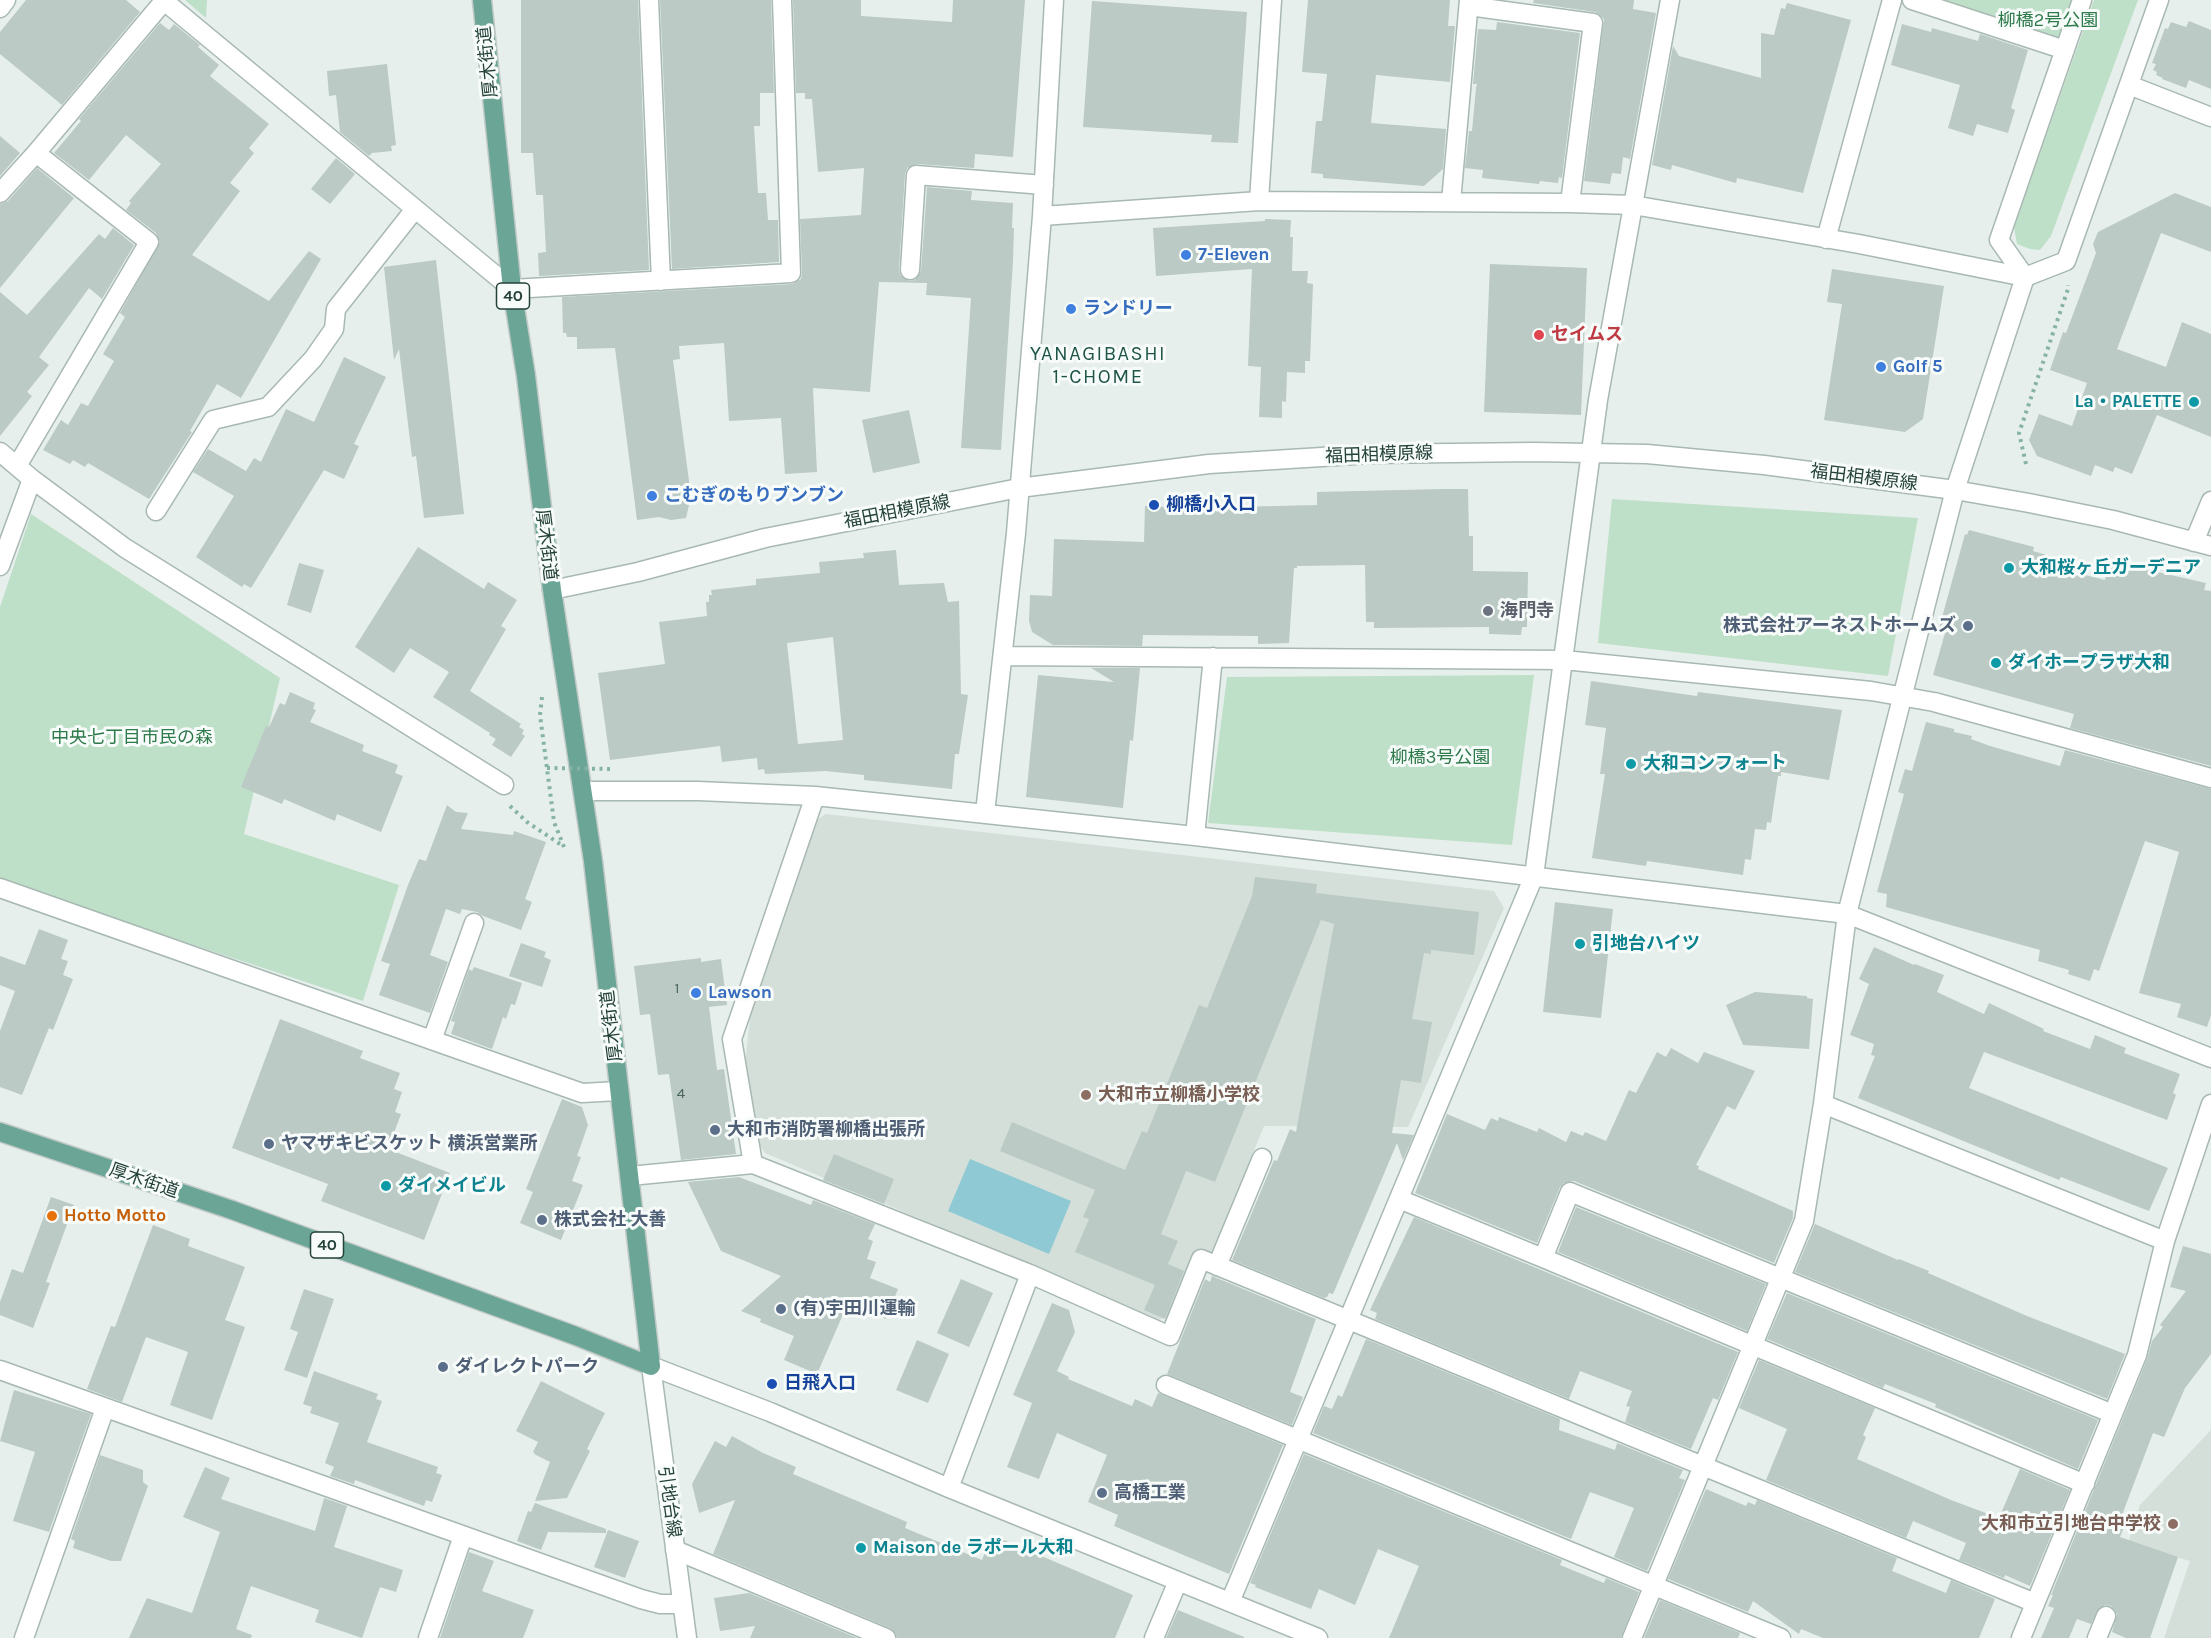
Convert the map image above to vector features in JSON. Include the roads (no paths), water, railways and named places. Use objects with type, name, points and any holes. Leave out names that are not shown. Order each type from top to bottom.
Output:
[{"type":"main road","name":"厚木街道","points":[[0,1132],[232,1210],[576,1336],[651,1366],[584,791],[552,590],[526,376],[512,288],[482,0]]},
{"type":"street","points":[[0,8],[6,0]]},
{"type":"street","points":[[0,193],[163,0],[512,288],[791,273],[782,0]]},
{"type":"street","points":[[649,0],[661,281]]},
{"type":"street","points":[[985,813],[1019,488],[1042,216],[1054,0]]},
{"type":"street","points":[[1259,201],[1272,0]]},
{"type":"street","points":[[1230,1602],[1534,876],[1598,400],[1670,0]]},
{"type":"street","points":[[1826,239],[1892,0]]},
{"type":"street","points":[[1912,0],[2065,50]]},
{"type":"street","points":[[2025,277],[1999,240],[2082,0]]},
{"type":"street","points":[[1042,216],[1259,201],[1633,205],[2025,277],[2066,261],[2159,0]]},
{"type":"street","points":[[1451,202],[1469,3],[1593,23],[1570,203]]},
{"type":"street","points":[[2129,85],[2211,117]]},
{"type":"street","points":[[17,466],[149,242],[36,153]]},
{"type":"street","points":[[910,270],[916,175],[1044,185]]},
{"type":"street","points":[[156,511],[213,420],[268,407],[313,358],[334,329],[336,309],[416,209]]},
{"type":"street","points":[[1632,1638],[1804,1221],[1847,914],[1955,490],[2025,277]]},
{"type":"street","points":[[0,452],[125,548],[504,785]]},
{"type":"street","name":"福田相模原線","points":[[552,590],[638,572],[765,538],[1019,488],[1209,464],[1335,456],[1534,452],[1647,454],[1764,465],[1955,490],[2113,520],[2203,544]]},
{"type":"street","points":[[0,566],[32,478]]},
{"type":"street","points":[[2203,544],[2211,501]]},
{"type":"street","points":[[1003,656],[1564,660],[1871,691],[1934,702],[2211,778]]},
{"type":"street","points":[[1195,836],[1213,657]]},
{"type":"street","points":[[584,791],[698,791],[815,796],[1195,836],[1847,914],[2211,1058]]},
{"type":"street","points":[[753,1164],[732,1039],[815,796]]},
{"type":"street","points":[[0,888],[582,1093],[619,1091]]},
{"type":"street","points":[[432,1040],[474,923]]},
{"type":"street","points":[[1822,1104],[2165,1241]]},
{"type":"street","points":[[2021,1638],[2137,1355],[2165,1241],[2211,1104]]},
{"type":"street","points":[[1217,1266],[1262,1158]]},
{"type":"street","points":[[630,1176],[753,1164],[1030,1274],[1170,1336],[1201,1259],[2035,1603]]},
{"type":"street","points":[[1543,1258],[1570,1192],[2113,1414]]},
{"type":"street","points":[[1399,1199],[2085,1484]]},
{"type":"street","points":[[949,1488],[1030,1274]]},
{"type":"street","points":[[651,1366],[770,1412],[949,1488],[1318,1638]]},
{"type":"street","name":"引地台線","points":[[651,1366],[687,1638]]},
{"type":"street","points":[[0,1370],[641,1599],[660,1604],[682,1604]]},
{"type":"street","points":[[1166,1385],[1781,1638]]},
{"type":"street","points":[[24,1638],[105,1408]]},
{"type":"street","points":[[428,1638],[463,1536]]},
{"type":"street","points":[[675,1550],[886,1638]]},
{"type":"street","points":[[1154,1638],[1178,1581]]},
{"type":"street","points":[[2097,1638],[2106,1616]]},
{"type":"water","points":[[970,1159],[1071,1201],[1049,1254],[948,1211]]},
{"type":"place","name":"7-Eleven","points":[[1186,255]]},
{"type":"place","name":"ランドリー","points":[[1071,309]]},
{"type":"place","name":"セイムス","points":[[1539,335]]},
{"type":"place","name":"Golf 5","points":[[1881,367]]},
{"type":"place","name":"La・PALETTE","points":[[2194,402]]},
{"type":"place","name":"こむぎのもりブンブン","points":[[652,496]]},
{"type":"place","name":"柳橋小入口","points":[[1154,505]]},
{"type":"place","name":"大和桜ヶ丘ガーデニア","points":[[2009,568]]},
{"type":"place","name":"海門寺","points":[[1488,611]]},
{"type":"place","name":"株式会社アーネストホームズ","points":[[1968,626]]},
{"type":"place","name":"ダイホープラザ大和","points":[[1996,663]]},
{"type":"place","name":"大和コンフォート","points":[[1631,764]]},
{"type":"place","name":"引地台ハイツ","points":[[1580,944]]},
{"type":"place","name":"Lawson","points":[[696,993]]},
{"type":"place","name":"大和市立柳橋小学校","points":[[1086,1095]]},
{"type":"place","name":"大和市消防署柳橋出張所","points":[[715,1130]]},
{"type":"place","name":"ヤマザキビスケット 横浜営業所","points":[[269,1144]]},
{"type":"place","name":"ダイメイビル","points":[[386,1186]]},
{"type":"place","name":"Hotto Motto","points":[[52,1216]]},
{"type":"place","name":"株式会社 大善","points":[[542,1220]]},
{"type":"place","name":"(有)宇田川運輸","points":[[781,1309]]},
{"type":"place","name":"ダイレクトパーク","points":[[443,1367]]},
{"type":"place","name":"日飛入口","points":[[772,1384]]},
{"type":"place","name":"高橋工業","points":[[1102,1493]]},
{"type":"place","name":"大和市立引地台中学校","points":[[2173,1524]]},
{"type":"place","name":"Maison de ラポール大和","points":[[861,1548]]},
{"type":"district","name":"YANAGIBASHI 1-CHOME","points":[[1098,366]]},
{"type":"park label","name":"柳橋2号公園","points":[[2048,21]]},
{"type":"park label","name":"中央七丁目市民の森","points":[[132,738]]},
{"type":"park label","name":"柳橋3号公園","points":[[1440,758]]}]
